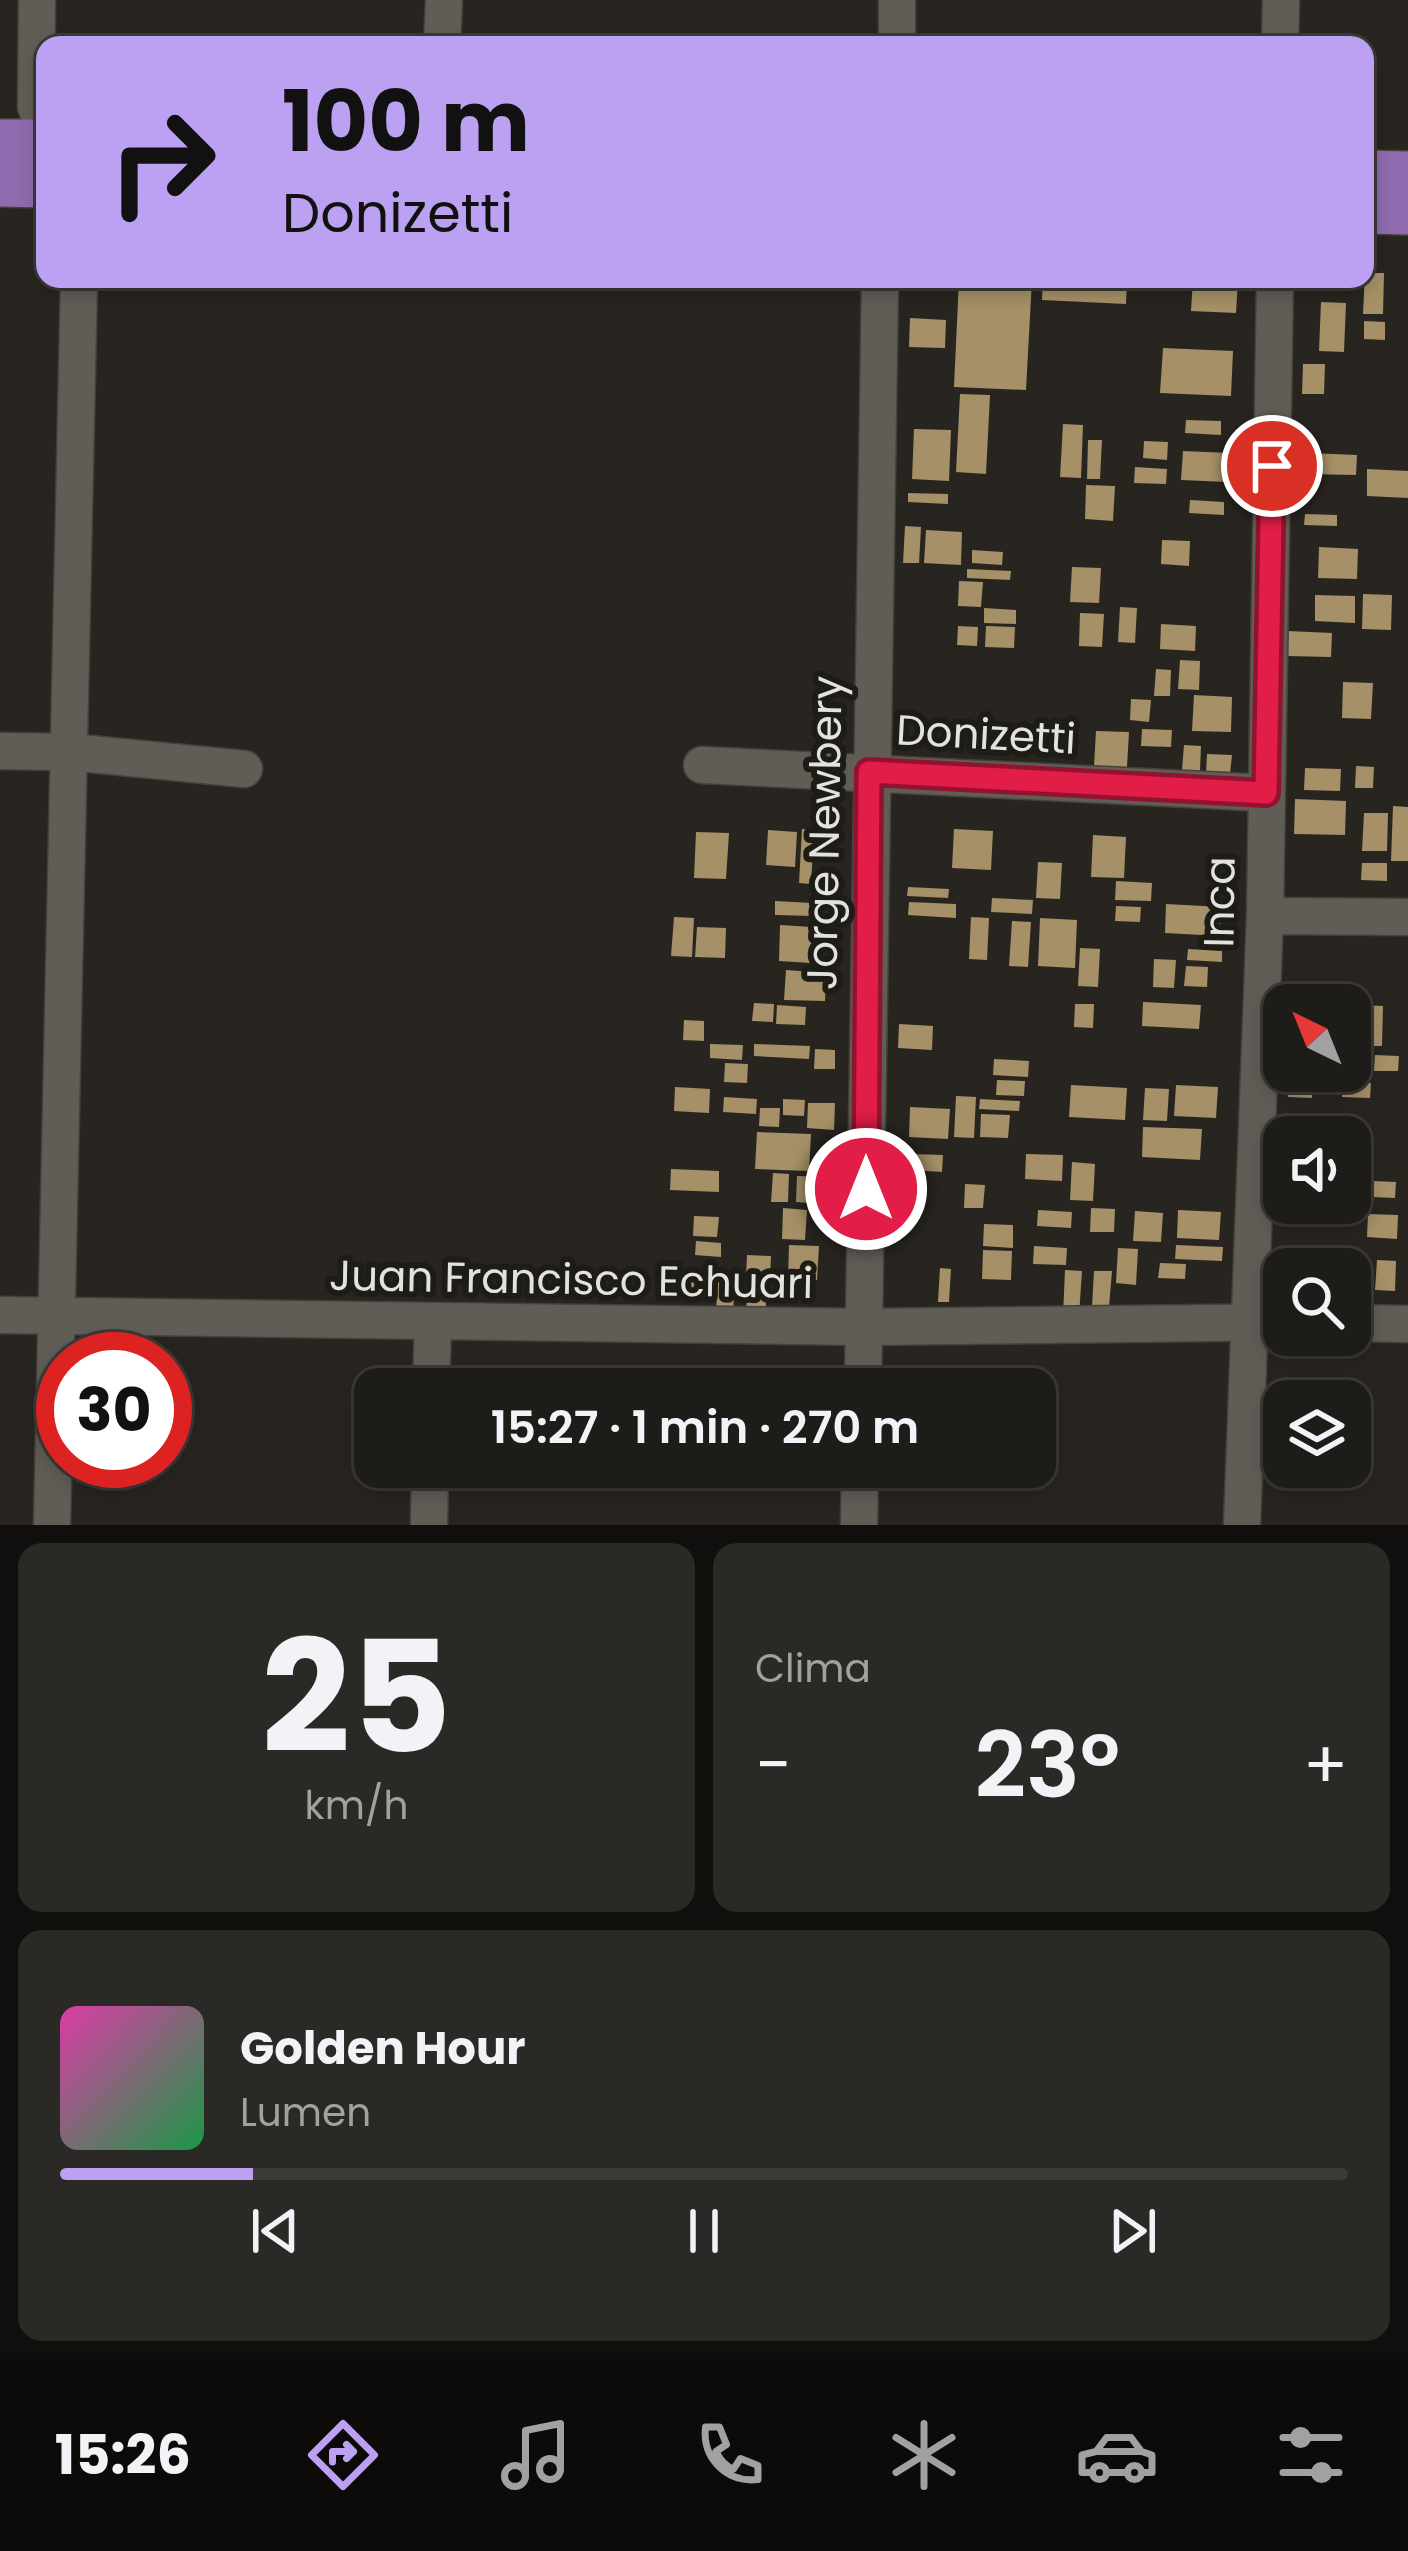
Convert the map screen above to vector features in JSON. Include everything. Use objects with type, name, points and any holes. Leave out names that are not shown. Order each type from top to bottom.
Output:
[{"type":"main road","points":[[0,142],[36,142]]},
{"type":"main road","points":[[1374,173],[1408,174]]},
{"type":"main road","points":[[0,184],[36,185]]},
{"type":"main road","points":[[1374,211],[1408,212]]},
{"type":"street","points":[[37,36],[38,0]]},
{"type":"street","points":[[442,36],[444,0]]},
{"type":"street","points":[[897,36],[898,0]]},
{"type":"street","points":[[1280,36],[1281,0]]},
{"type":"street","points":[[52,1525],[79,288]]},
{"type":"street","name":"Jorge Newbery","points":[[863,1368],[880,288]]},
{"type":"street","name":"Inca","points":[[1268,1248],[1265,916],[1275,288]]},
{"type":"street","points":[[0,751],[70,752],[244,769]]},
{"type":"street","name":"Donizetti","points":[[702,765],[1266,793]]},
{"type":"street","points":[[1265,916],[1408,916]]},
{"type":"street","name":"Juan Francisco Echuari","points":[[0,1316],[864,1327],[1263,1321]]},
{"type":"street","points":[[432,1368],[433,1322]]},
{"type":"street","points":[[1371,1323],[1408,1324]]},
{"type":"street","name":"Inca","points":[[1242,1525],[1264,1356]]},
{"type":"street","points":[[429,1525],[430,1488]]},
{"type":"street","points":[[859,1525],[860,1488]]},
{"type":"building","points":[[1374,273],[1384,273],[1383,314],[1363,314],[1364,288],[1374,288]]},
{"type":"building","points":[[959,288],[1032,288],[1026,390],[954,387]]},
{"type":"building","points":[[1043,288],[1127,288],[1126,304],[1042,300]]},
{"type":"building","points":[[1192,288],[1237,288],[1236,313],[1191,311]]},
{"type":"building","points":[[1321,302],[1346,303],[1344,352],[1319,351]]},
{"type":"building","points":[[910,318],[946,320],[945,348],[909,347]]},
{"type":"building","points":[[1364,321],[1385,322],[1385,340],[1364,339]]},
{"type":"building","points":[[1163,348],[1233,351],[1231,396],[1160,393]]},
{"type":"building","points":[[1303,364],[1325,364],[1324,394],[1302,394]]},
{"type":"building","points":[[960,394],[990,395],[986,474],[956,472]]},
{"type":"building","points":[[1186,420],[1221,421],[1221,435],[1185,433]]},
{"type":"building","points":[[1063,424],[1083,425],[1081,478],[1060,477]]},
{"type":"building","points":[[914,429],[951,430],[949,481],[912,479]]},
{"type":"building","points":[[1088,440],[1102,440],[1100,479],[1087,479]]},
{"type":"building","points":[[1144,441],[1168,442],[1167,460],[1143,458]]},
{"type":"building","points":[[1183,451],[1229,453],[1227,482],[1181,480]]},
{"type":"building","points":[[1309,453],[1357,455],[1356,475],[1308,474]]},
{"type":"building","points":[[1135,467],[1167,469],[1166,484],[1134,483]]},
{"type":"building","points":[[1367,469],[1408,471],[1408,498],[1367,496]]},
{"type":"building","points":[[1086,485],[1115,486],[1113,521],[1085,519]]},
{"type":"building","points":[[908,493],[948,494],[948,504],[908,502]]},
{"type":"building","points":[[1190,500],[1224,502],[1224,515],[1189,513]]},
{"type":"building","points":[[1305,514],[1337,515],[1337,526],[1304,525]]},
{"type":"building","points":[[905,526],[921,527],[919,563],[903,563]]},
{"type":"building","points":[[926,530],[962,532],[961,565],[924,563]]},
{"type":"building","points":[[1162,540],[1190,541],[1189,566],[1161,564]]},
{"type":"building","points":[[1319,547],[1358,549],[1357,579],[1318,578]]},
{"type":"building","points":[[972,550],[1003,552],[1002,565],[972,563]]},
{"type":"building","points":[[1072,567],[1101,568],[1099,603],[1070,602]]},
{"type":"building","points":[[967,569],[1011,571],[1010,580],[967,578]]},
{"type":"building","points":[[959,581],[983,582],[981,607],[958,606]]},
{"type":"building","points":[[1363,594],[1392,595],[1391,630],[1362,629]]},
{"type":"building","points":[[1315,595],[1355,596],[1355,623],[1315,621]]},
{"type":"building","points":[[1120,607],[1137,608],[1135,643],[1118,642]]},
{"type":"building","points":[[984,608],[1016,610],[1016,624],[984,623]]},
{"type":"building","points":[[1080,613],[1104,614],[1102,647],[1079,646]]},
{"type":"building","points":[[1161,624],[1196,626],[1195,651],[1160,649]]},
{"type":"building","points":[[958,626],[978,627],[977,646],[957,645]]},
{"type":"building","points":[[986,626],[1015,627],[1014,648],[985,647]]},
{"type":"building","points":[[1288,631],[1332,633],[1331,657],[1287,656]]},
{"type":"building","points":[[1180,660],[1200,661],[1199,690],[1178,689]]},
{"type":"building","points":[[1156,669],[1171,670],[1170,696],[1154,696]]},
{"type":"building","points":[[1343,682],[1373,683],[1371,719],[1342,718]]},
{"type":"building","points":[[1194,695],[1232,697],[1231,732],[1192,731]]},
{"type":"building","points":[[1131,699],[1151,700],[1149,722],[1130,720]]},
{"type":"building","points":[[1142,729],[1172,730],[1171,747],[1141,746]]},
{"type":"building","points":[[1096,731],[1129,732],[1127,767],[1094,766]]},
{"type":"building","points":[[1184,745],[1201,746],[1200,771],[1182,770]]},
{"type":"building","points":[[1207,754],[1232,755],[1230,774],[1206,773]]},
{"type":"building","points":[[1356,766],[1374,767],[1373,788],[1355,788]]},
{"type":"building","points":[[1305,768],[1341,769],[1340,791],[1304,790]]},
{"type":"building","points":[[1295,799],[1346,801],[1345,835],[1294,834]]},
{"type":"building","points":[[1393,806],[1408,807],[1408,861],[1391,861]]},
{"type":"building","points":[[1364,813],[1388,813],[1387,851],[1362,851]]},
{"type":"building","points":[[802,829],[814,830],[811,884],[799,883]]},
{"type":"building","points":[[954,829],[993,831],[991,870],[952,868]]},
{"type":"building","points":[[768,830],[797,832],[795,867],[766,865]]},
{"type":"building","points":[[696,832],[729,833],[726,879],[694,878]]},
{"type":"building","points":[[1093,835],[1126,837],[1124,878],[1091,877]]},
{"type":"building","points":[[1038,862],[1062,863],[1060,899],[1036,898]]},
{"type":"building","points":[[1362,863],[1387,863],[1387,881],[1361,880]]},
{"type":"building","points":[[1116,881],[1152,883],[1151,901],[1115,900]]},
{"type":"building","points":[[908,887],[949,889],[948,898],[907,896]]},
{"type":"building","points":[[992,898],[1033,900],[1032,914],[991,912]]},
{"type":"building","points":[[775,901],[812,903],[812,916],[775,915]]},
{"type":"building","points":[[909,902],[956,904],[956,918],[908,915]]},
{"type":"building","points":[[1166,904],[1222,907],[1220,936],[1165,933]]},
{"type":"building","points":[[1116,906],[1141,907],[1140,922],[1115,921]]},
{"type":"building","points":[[674,917],[694,918],[692,957],[671,956]]},
{"type":"building","points":[[971,917],[989,918],[987,960],[969,959]]},
{"type":"building","points":[[1040,918],[1077,920],[1075,968],[1038,966]]},
{"type":"building","points":[[1012,921],[1031,922],[1028,967],[1009,966]]},
{"type":"building","points":[[780,925],[812,927],[811,963],[779,961]]},
{"type":"building","points":[[697,927],[726,928],[725,958],[695,957]]},
{"type":"building","points":[[1080,948],[1100,949],[1098,987],[1078,986]]},
{"type":"building","points":[[1188,949],[1222,951],[1222,962],[1187,960]]},
{"type":"building","points":[[1154,959],[1176,960],[1174,988],[1153,987]]},
{"type":"building","points":[[1186,966],[1208,967],[1207,987],[1184,986]]},
{"type":"building","points":[[786,970],[826,973],[825,1001],[784,1000]]},
{"type":"building","points":[[1143,1002],[1201,1005],[1199,1029],[1142,1026]]},
{"type":"building","points":[[754,1003],[774,1004],[773,1022],[752,1021]]},
{"type":"building","points":[[1075,1004],[1094,1004],[1093,1028],[1074,1027]]},
{"type":"building","points":[[777,1005],[806,1007],[805,1025],[776,1024]]},
{"type":"building","points":[[1371,1006],[1383,1006],[1382,1046],[1371,1046]]},
{"type":"building","points":[[684,1020],[704,1021],[704,1041],[683,1040]]},
{"type":"building","points":[[899,1024],[933,1026],[932,1050],[898,1048]]},
{"type":"building","points":[[710,1044],[743,1045],[742,1060],[710,1058]]},
{"type":"building","points":[[754,1044],[810,1046],[809,1059],[754,1056]]},
{"type":"building","points":[[815,1049],[835,1050],[835,1069],[814,1069]]},
{"type":"building","points":[[1375,1055],[1399,1056],[1398,1071],[1374,1071]]},
{"type":"building","points":[[994,1059],[1029,1061],[1028,1077],[993,1075]]},
{"type":"building","points":[[725,1063],[748,1064],[747,1083],[724,1082]]},
{"type":"building","points":[[997,1080],[1025,1081],[1024,1096],[996,1095]]},
{"type":"building","points":[[1071,1085],[1127,1088],[1125,1120],[1069,1117]]},
{"type":"building","points":[[1176,1085],[1218,1087],[1216,1118],[1174,1116]]},
{"type":"building","points":[[675,1087],[710,1089],[709,1113],[674,1111]]},
{"type":"building","points":[[1145,1088],[1169,1089],[1167,1121],[1143,1120]]},
{"type":"building","points":[[1288,1092],[1312,1092],[1312,1098],[1288,1097]]},
{"type":"building","points":[[1342,1092],[1370,1092],[1370,1098],[1342,1097]]},
{"type":"building","points":[[956,1096],[976,1097],[974,1138],[954,1137]]},
{"type":"building","points":[[724,1097],[757,1099],[756,1114],[723,1112]]},
{"type":"building","points":[[783,1099],[805,1100],[804,1116],[783,1115]]},
{"type":"building","points":[[980,1099],[1020,1101],[1019,1111],[979,1109]]},
{"type":"building","points":[[808,1103],[835,1103],[834,1130],[807,1128]]},
{"type":"building","points":[[910,1107],[950,1109],[948,1139],[909,1137]]},
{"type":"building","points":[[760,1108],[780,1108],[779,1127],[759,1126]]},
{"type":"building","points":[[981,1114],[1010,1115],[1008,1138],[980,1137]]},
{"type":"building","points":[[1143,1127],[1202,1129],[1200,1160],[1142,1157]]},
{"type":"building","points":[[757,1132],[811,1134],[809,1171],[755,1169]]},
{"type":"building","points":[[912,1154],[943,1155],[942,1172],[911,1170]]},
{"type":"building","points":[[1026,1154],[1063,1155],[1062,1181],[1025,1179]]},
{"type":"building","points":[[1072,1162],[1095,1164],[1093,1201],[1070,1200]]},
{"type":"building","points":[[671,1169],[719,1171],[719,1192],[670,1190]]},
{"type":"building","points":[[773,1173],[789,1174],[788,1202],[771,1202]]},
{"type":"building","points":[[797,1176],[825,1177],[823,1204],[796,1202]]},
{"type":"building","points":[[1373,1181],[1396,1182],[1395,1198],[1372,1197]]},
{"type":"building","points":[[965,1184],[985,1185],[983,1208],[964,1208]]},
{"type":"building","points":[[783,1208],[807,1210],[805,1240],[782,1239]]},
{"type":"building","points":[[1091,1208],[1115,1209],[1114,1232],[1090,1232]]},
{"type":"building","points":[[1038,1210],[1072,1212],[1071,1228],[1037,1226]]},
{"type":"building","points":[[1178,1210],[1221,1212],[1219,1240],[1177,1238]]},
{"type":"building","points":[[1135,1211],[1163,1213],[1161,1242],[1133,1241]]},
{"type":"building","points":[[1371,1214],[1398,1215],[1397,1239],[1367,1237]]},
{"type":"building","points":[[694,1216],[719,1217],[717,1237],[693,1236]]},
{"type":"building","points":[[984,1224],[1013,1225],[1013,1248],[983,1246]]},
{"type":"building","points":[[696,1241],[721,1243],[721,1257],[695,1255]]},
{"type":"building","points":[[789,1245],[819,1246],[817,1280],[788,1279]]},
{"type":"building","points":[[1176,1245],[1223,1247],[1222,1261],[1175,1259]]},
{"type":"building","points":[[1034,1246],[1067,1248],[1066,1265],[1033,1264]]},
{"type":"building","points":[[1118,1248],[1138,1249],[1136,1285],[1116,1283]]},
{"type":"building","points":[[983,1250],[1012,1251],[1011,1280],[982,1279]]},
{"type":"building","points":[[747,1255],[771,1256],[770,1279],[746,1278]]},
{"type":"building","points":[[1377,1260],[1396,1261],[1395,1291],[1375,1290]]},
{"type":"building","points":[[1160,1263],[1186,1264],[1185,1279],[1158,1278]]},
{"type":"building","points":[[940,1268],[951,1269],[949,1302],[938,1302]]},
{"type":"building","points":[[1065,1270],[1082,1271],[1079,1316],[1063,1315]]},
{"type":"building","points":[[1094,1271],[1112,1271],[1109,1307],[1092,1307]]},
{"type":"building","points":[[718,1272],[735,1273],[733,1315],[716,1314]]},
{"type":"building","points":[[678,1273],[699,1275],[698,1293],[677,1292]]},
{"type":"building","points":[[747,1287],[767,1288],[765,1317],[746,1317]]},
{"type":"route","points":[[866,1189],[869,772],[1266,793],[1272,466]]}]
